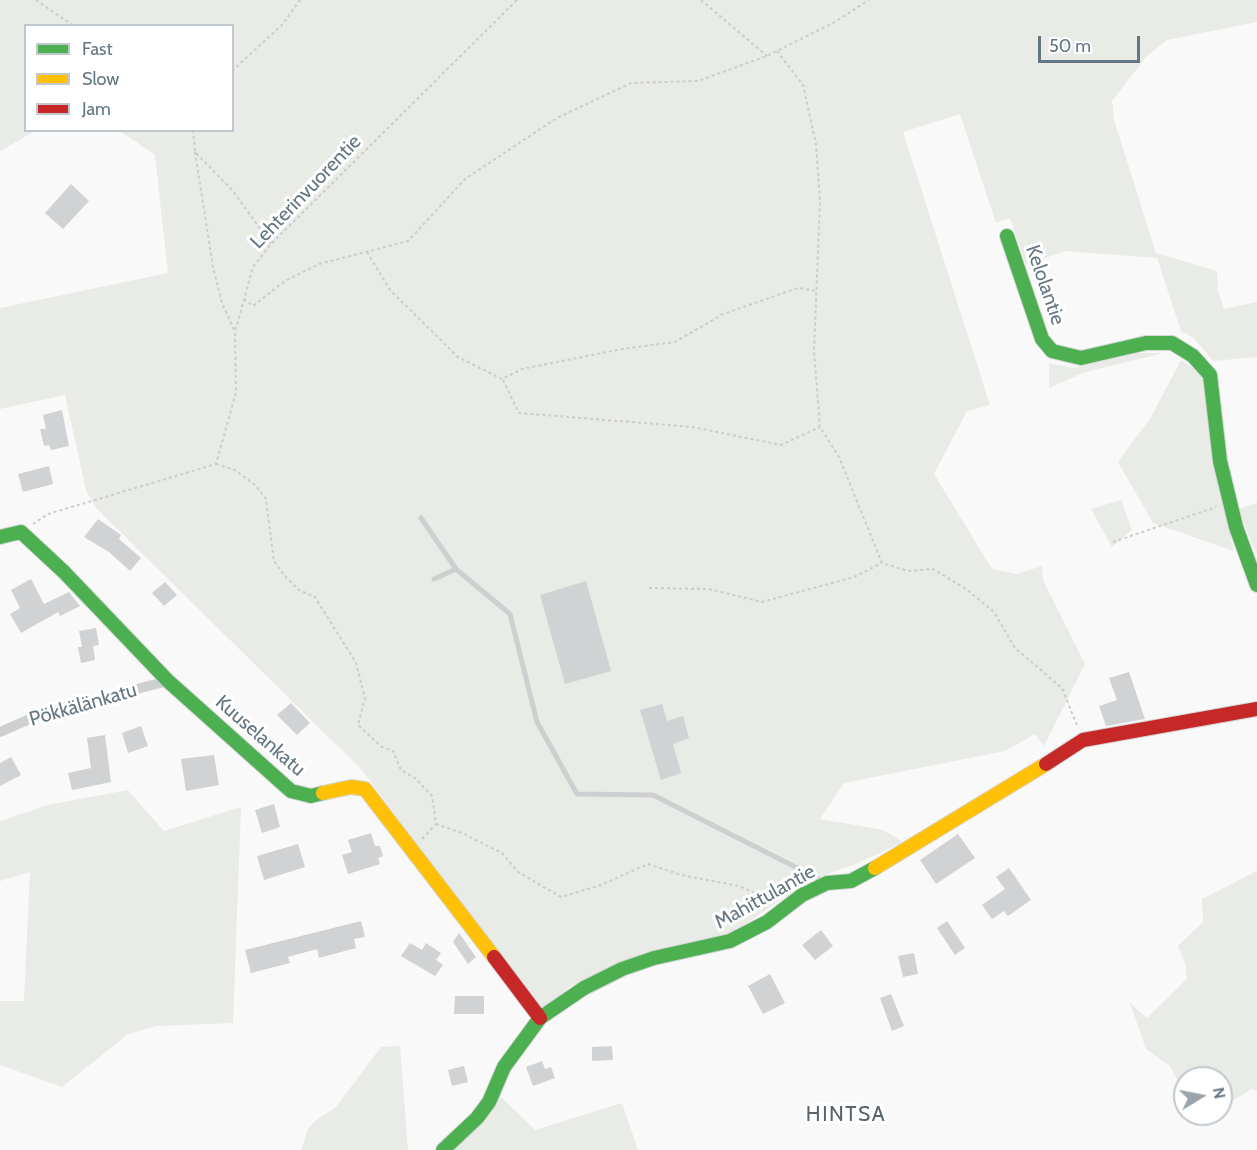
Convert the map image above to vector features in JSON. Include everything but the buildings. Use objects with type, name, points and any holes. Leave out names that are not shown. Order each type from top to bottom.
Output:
[{"type":"street","name":"Kelolantie","points":[[1007,236],[1042,339],[1052,351],[1081,358],[1146,344],[1172,344],[1193,356],[1210,375],[1215,400],[1220,461],[1236,527],[1257,585]]},
{"type":"street","points":[[0,537],[21,532]]},
{"type":"street","name":"Kuuselankatu","points":[[21,532],[64,572],[168,681],[291,791],[310,795],[351,786],[365,789],[540,1018]]},
{"type":"street","name":"Pökkälänkatu","points":[[0,732],[44,713],[168,681]]},
{"type":"street","name":"Mahittulantie","points":[[443,1150],[477,1118],[489,1102],[504,1068],[540,1018],[584,988],[622,969],[654,958],[730,941],[767,922],[802,895],[827,883],[850,881],[922,841],[1083,740],[1257,709]]},
{"type":"lane","points":[[421,519],[456,568],[510,614],[537,722],[577,794],[653,795],[827,883]]},
{"type":"lane","points":[[434,579],[456,568]]},
{"type":"path","points":[[36,0],[71,24]]},
{"type":"path","points":[[234,69],[282,24],[300,0]]},
{"type":"path","name":"Lehterinvuorentie","points":[[216,464],[236,392],[235,332],[253,267],[271,244],[517,0]]},
{"type":"path","points":[[701,0],[767,56]]},
{"type":"path","points":[[244,299],[253,306],[285,281],[319,264],[408,241],[465,179],[557,118],[631,83],[698,81],[767,56],[833,23],[869,0]]},
{"type":"path","points":[[777,51],[803,85],[816,144],[820,201],[814,351],[820,427],[839,457],[882,563]]},
{"type":"path","points":[[193,132],[213,267],[222,303],[235,332]]},
{"type":"path","points":[[195,152],[233,190],[271,244]]},
{"type":"path","points":[[367,251],[390,290],[458,357],[502,379],[519,413],[693,427],[781,445],[820,427]]},
{"type":"path","points":[[502,379],[522,369],[622,349],[675,342],[723,314],[798,288],[816,291]]},
{"type":"path","points":[[21,532],[48,514],[216,464],[235,470],[255,485],[266,499],[274,561],[299,590],[315,597],[356,663],[365,698],[358,725],[382,747],[393,752],[401,770],[415,778],[432,796],[436,824]]},
{"type":"path","points":[[1113,542],[1230,502]]},
{"type":"path","points":[[649,588],[709,590],[762,602],[854,577],[882,563],[908,571],[933,569],[966,589],[994,612],[1015,648],[1062,688],[1083,740]]},
{"type":"path","points":[[412,849],[436,824]]},
{"type":"path","points":[[436,824],[462,833],[502,853],[518,872],[561,897],[601,885],[648,864],[681,875],[739,886],[772,900]]},
{"type":"shaded area","points":[[0,0],[1257,0],[1257,22],[1167,40],[1146,57],[1112,101],[1114,120],[1156,253],[1217,271],[1218,291],[1224,309],[1257,302],[1257,357],[1213,361],[1194,338],[1181,331],[1157,258],[1065,251],[1026,265],[1010,218],[996,223],[960,114],[903,132],[990,405],[967,411],[934,474],[992,569],[1017,574],[1042,566],[1043,580],[1085,664],[1044,746],[1035,734],[1005,751],[844,783],[820,819],[883,830],[903,842],[856,864],[808,881],[741,927],[717,939],[614,965],[571,986],[542,1012],[362,770],[96,508],[86,490],[65,395],[0,409],[0,308],[168,273],[155,155],[121,132],[234,132],[234,24],[24,24],[24,132],[33,132],[0,151]]},
{"type":"shaded area","points":[[1137,353],[1164,353],[1085,372],[1049,388],[1049,363],[1073,368]]},
{"type":"shaded area","points":[[1181,360],[1198,371],[1207,386],[1215,471],[1234,551],[1153,523],[1118,462],[1151,417]]},
{"type":"shaded area","points":[[1121,500],[1132,530],[1112,547],[1091,509]]},
{"type":"shaded area","points":[[1257,503],[1257,555],[1238,509]]},
{"type":"shaded area","points":[[128,790],[164,831],[241,807],[233,1023],[156,1026],[128,1034],[62,1087],[0,1065],[0,1001],[24,1001],[30,872],[0,881],[0,821],[48,805]]},
{"type":"shaded area","points":[[1257,871],[1257,1091],[1252,1089],[1233,1101],[1233,1066],[1173,1066],[1173,1072],[1170,1066],[1146,1049],[1130,1003],[1147,1018],[1187,979],[1185,963],[1178,946],[1203,922],[1202,899]]},
{"type":"shaded area","points":[[400,1046],[408,1150],[301,1150],[308,1129],[315,1121],[336,1107],[381,1047]]},
{"type":"shaded area","points":[[496,1092],[535,1130],[622,1103],[638,1150],[452,1150]]},
{"type":"traffic: fast","points":[[1007,236],[1042,339],[1052,351],[1081,358],[1146,343],[1172,343],[1193,356],[1210,375],[1220,461],[1236,527],[1257,585]]},
{"type":"traffic: fast","points":[[0,537],[21,532],[64,572],[168,681],[291,791],[311,796],[323,793]]},
{"type":"traffic: fast","points":[[443,1150],[477,1118],[489,1102],[504,1067],[540,1018],[584,988],[622,969],[654,958],[730,941],[767,922],[802,895],[827,883],[851,881],[875,868]]},
{"type":"traffic: slow","points":[[875,868],[1046,764]]},
{"type":"traffic: slow","points":[[323,793],[351,787],[365,789],[494,957]]},
{"type":"traffic: jam","points":[[1046,764],[1083,740],[1257,709]]},
{"type":"traffic: jam","points":[[494,957],[540,1018]]},
{"type":"district","name":"HINTSA","points":[[846,1115]]}]
